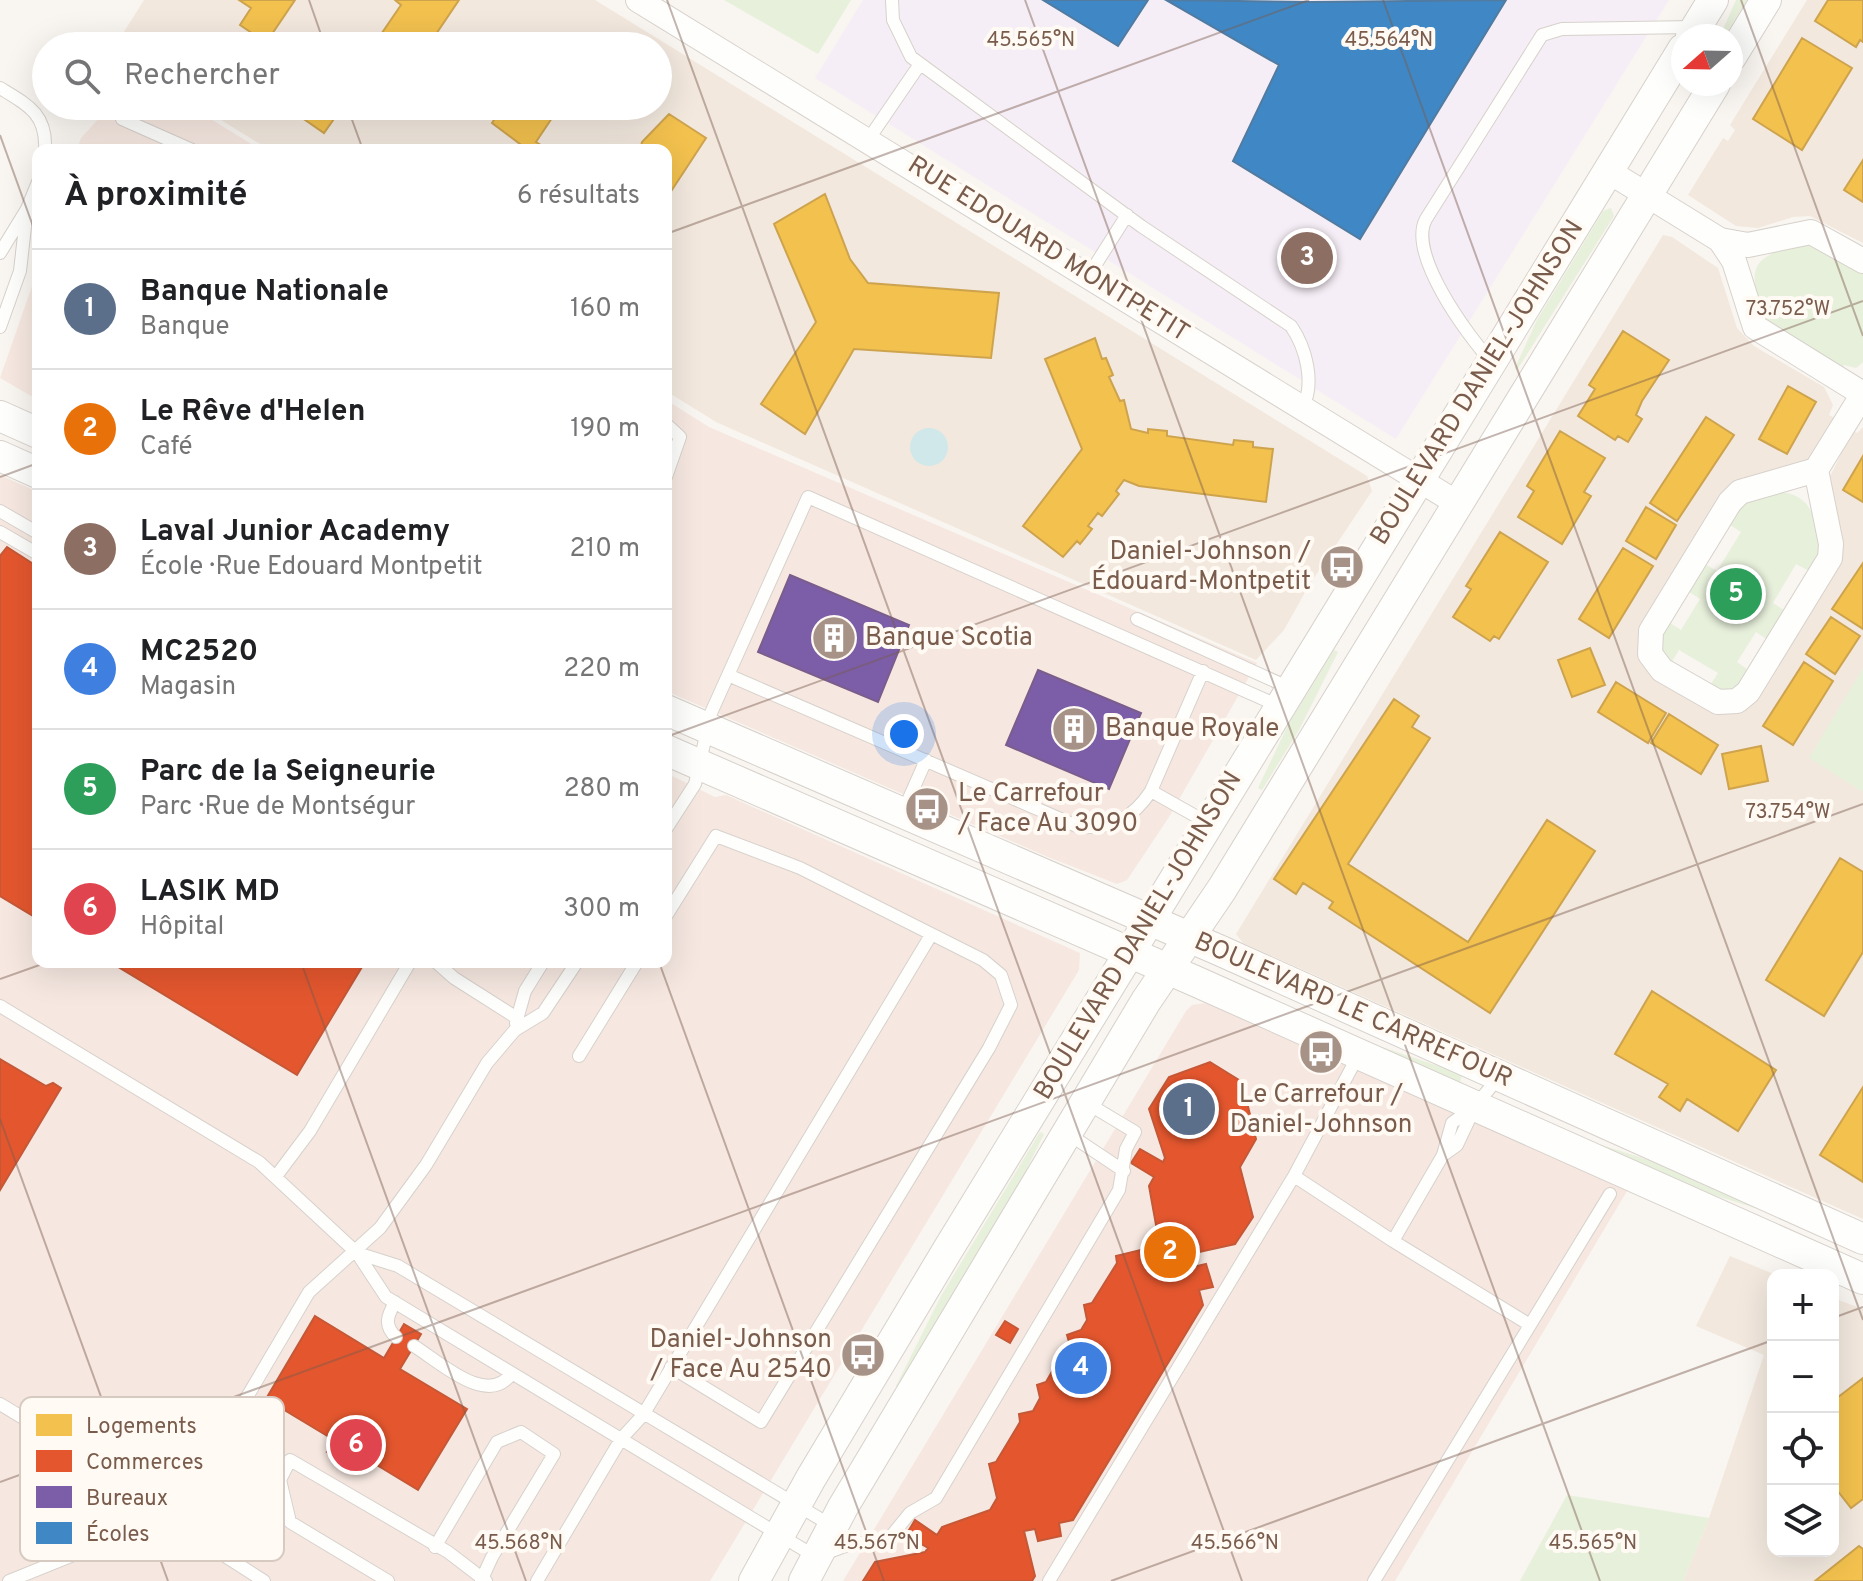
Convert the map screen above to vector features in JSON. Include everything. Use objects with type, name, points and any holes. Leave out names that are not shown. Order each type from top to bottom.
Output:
[{"type":"street","name":"RUE EDOUARD MONTPETIT","points":[[638,0],[1457,503]]},
{"type":"street","name":"BOULEVARD DANIEL-JOHNSON","points":[[1698,24],[1713,0]]},
{"type":"street","points":[[1743,37],[1766,0]]},
{"type":"street","name":"BOULEVARD DANIEL-JOHNSON","points":[[754,1581],[797,1504],[1148,921],[1671,68]]},
{"type":"street","name":"BOULEVARD DANIEL-JOHNSON","points":[[810,1569],[1085,1102],[1190,938],[1708,96]]},
{"type":"street","points":[[1608,171],[1720,240],[1748,245],[1811,232],[1863,261]]},
{"type":"street","points":[[1720,240],[1738,270],[1755,327],[1863,394],[1816,470],[1740,492],[1730,502],[1651,631],[1650,654],[1662,670],[1718,702],[1737,701],[1754,685],[1830,558],[1831,544],[1816,470]]},
{"type":"street","points":[[0,416],[32,430]]},
{"type":"street","points":[[0,456],[32,470]]},
{"type":"street","name":"BOULEVARD LE CARREFOUR","points":[[672,719],[688,742],[1128,954],[1863,1279]]},
{"type":"street","name":"BOULEVARD LE CARREFOUR","points":[[688,742],[902,813],[1190,938],[1863,1239]]},
{"type":"lane","points":[[892,0],[893,20],[905,49],[920,64],[1127,215],[1291,326],[1299,340],[1310,381],[1303,407]]},
{"type":"lane","points":[[1491,362],[1461,325],[1426,257],[1421,237],[1426,219],[1542,35],[1562,29],[1671,36]]},
{"type":"lane","points":[[868,140],[920,64]]},
{"type":"lane","points":[[0,88],[32,108]]},
{"type":"lane","points":[[41,120],[45,144]]},
{"type":"lane","points":[[124,120],[178,144]]},
{"type":"lane","points":[[0,253],[32,197]]},
{"type":"lane","points":[[0,327],[18,282],[27,209]]},
{"type":"lane","points":[[1089,275],[1127,215]]},
{"type":"lane","points":[[672,430],[680,437],[672,460]]},
{"type":"lane","points":[[672,820],[695,784],[688,742],[728,675],[808,497],[1203,671],[1285,697]]},
{"type":"lane","points":[[0,511],[32,530]]},
{"type":"lane","points":[[0,532],[32,551]]},
{"type":"lane","points":[[1137,619],[1285,697]]},
{"type":"lane","points":[[728,675],[1079,827],[1121,821],[1140,808],[1151,791],[1203,671]]},
{"type":"lane","points":[[902,813],[926,760]]},
{"type":"lane","points":[[1151,791],[1208,823]]},
{"type":"lane","points":[[671,1367],[761,1422],[989,1048],[1011,1005],[1006,984],[994,967],[800,868],[716,836],[672,906]]},
{"type":"lane","points":[[537,1581],[621,1439],[643,1415],[931,935]]},
{"type":"lane","points":[[277,1175],[310,1131],[406,968]]},
{"type":"lane","points":[[443,968],[516,1024]]},
{"type":"lane","points":[[248,1397],[309,1292],[357,1253],[426,1165],[474,1081],[516,1024],[525,991],[539,968]]},
{"type":"lane","points":[[516,1024],[543,1013],[573,968]]},
{"type":"lane","points":[[579,1056],[633,968]]},
{"type":"lane","points":[[0,1006],[250,1155],[277,1175],[357,1253],[380,1292],[781,1536],[810,1569],[856,1542],[871,1545],[888,1540],[910,1513],[936,1498],[1119,1190],[1126,1149],[1135,1132],[1085,1102]]},
{"type":"lane","points":[[1049,1581],[1294,1176],[1360,1054]]},
{"type":"lane","points":[[1393,1241],[1443,1155],[1452,1123],[1475,1106],[1499,1077]]},
{"type":"lane","points":[[1067,1133],[1124,1171]]},
{"type":"lane","points":[[1294,1176],[1530,1325]]},
{"type":"lane","points":[[1374,1581],[1610,1194]]},
{"type":"lane","points":[[357,1253],[398,1266],[833,1526]]},
{"type":"lane","points":[[395,1302],[387,1319],[396,1337]]},
{"type":"lane","points":[[414,1346],[485,1388],[500,1386],[512,1373]]},
{"type":"lane","points":[[0,1404],[20,1416]]},
{"type":"lane","points":[[284,1472],[290,1460],[435,1547],[470,1566],[483,1580],[492,1557],[554,1454],[521,1432],[497,1442],[435,1547]]},
{"type":"lane","points":[[284,1497],[290,1522],[388,1581]]},
{"type":"lane","points":[[9,1581],[59,1561]]},
{"type":"lane","points":[[236,1561],[264,1581]]},
{"type":"shaded area","points":[[144,0],[595,0],[647,32],[124,32]]},
{"type":"shaded area","points":[[863,0],[1669,0],[1396,439],[815,78]]},
{"type":"shaded area","points":[[1807,0],[1863,0],[1863,243],[1810,216],[1793,217],[1758,228],[1736,226],[1688,195],[1723,138],[1728,141],[1735,130],[1730,125]]},
{"type":"shaded area","points":[[672,47],[1367,476],[1372,491],[1308,587],[1284,630],[1256,660],[716,422],[672,395],[672,144],[260,144],[221,120],[672,120]]},
{"type":"shaded area","points":[[97,120],[213,120],[251,144],[79,144]]},
{"type":"shaded area","points":[[1663,235],[1672,237],[1718,268],[1737,328],[1754,346],[1824,387],[1833,405],[1829,415],[1835,418],[1805,464],[1728,487],[1640,629],[1638,653],[1649,673],[1720,714],[1734,714],[1754,703],[1834,574],[1828,480],[1853,431],[1857,433],[1863,427],[1863,1219],[1243,943],[1236,934]]},
{"type":"shaded area","points":[[32,286],[32,397],[0,378]]},
{"type":"shaded area","points":[[672,404],[709,427],[1257,663],[1169,817],[1127,880],[1117,884],[672,694]]},
{"type":"shaded area","points":[[0,475],[32,489],[32,968],[672,968],[672,776],[715,797],[726,795],[1080,953],[1079,970],[710,1581],[0,1581]]},
{"type":"shaded area","points":[[1206,1003],[1630,1186],[1395,1581],[843,1581],[1186,1011],[1192,1005]]},
{"type":"shaded area","points":[[1730,1256],[1767,1271],[1767,1557],[1839,1557],[1839,1300],[1863,1309],[1863,1581],[1683,1581],[1709,1518],[1764,1355],[1696,1326]]},
{"type":"green space","points":[[724,0],[851,0],[818,54]]},
{"type":"green space","points":[[1736,0],[1747,0],[1732,24],[1725,24]]},
{"type":"green space","points":[[1611,208],[1614,216],[1517,370],[1515,368],[1537,320],[1603,211]]},
{"type":"green space","points":[[1801,243],[1815,245],[1863,274],[1863,362],[1856,368],[1844,365],[1841,369],[1764,320],[1756,289],[1756,268],[1770,255]]},
{"type":"green space","points":[[1779,492],[1799,497],[1805,503],[1814,518],[1822,546],[1811,572],[1796,564],[1773,603],[1787,612],[1769,641],[1756,632],[1737,662],[1751,672],[1733,688],[1709,687],[1718,673],[1679,650],[1671,663],[1660,648],[1667,621],[1681,630],[1700,599],[1686,590],[1703,563],[1717,571],[1741,532],[1727,523],[1741,502]]},
{"type":"green space","points":[[1334,650],[1338,652],[1299,730],[1262,790],[1258,788],[1289,723]]},
{"type":"green space","points":[[1863,668],[1863,792],[1809,758]]},
{"type":"green space","points":[[1382,1047],[1462,1074],[1460,1083],[1381,1050]]},
{"type":"green space","points":[[1040,1132],[1044,1134],[1009,1205],[899,1388],[896,1386],[941,1296]]},
{"type":"green space","points":[[1592,1142],[1680,1170],[1771,1213],[1682,1185]]},
{"type":"green space","points":[[1567,1495],[1709,1518],[1683,1581],[1520,1581]]},
{"type":"water","points":[[929,428],[942,434],[948,447],[942,460],[929,466],[916,460],[910,447],[916,434]]},
{"type":"building: Logements","points":[[239,0],[295,0],[273,32],[250,32],[240,25],[251,8]]},
{"type":"building: Logements","points":[[395,0],[459,0],[437,32],[383,32],[401,5]]},
{"type":"building: Logements","points":[[1828,0],[1863,0],[1863,42],[1860,40],[1856,47],[1815,21]]},
{"type":"building: Logements","points":[[1802,38],[1852,68],[1802,150],[1753,119]]},
{"type":"building: Logements","points":[[672,116],[706,138],[672,190],[672,144],[642,142],[663,120],[672,120]]},
{"type":"building: Logements","points":[[305,120],[333,120],[324,133]]},
{"type":"building: Logements","points":[[494,120],[551,120],[536,142],[539,144],[520,144],[492,123]]},
{"type":"building: Logements","points":[[1863,160],[1863,202],[1844,190]]},
{"type":"building: Logements","points":[[825,194],[850,259],[868,283],[999,293],[991,358],[854,349],[805,434],[761,404],[816,322],[774,224]]},
{"type":"building: Logements","points":[[1623,331],[1669,360],[1642,401],[1636,415],[1642,419],[1628,442],[1618,436],[1615,440],[1578,416],[1595,389],[1589,385]]},
{"type":"building: Logements","points":[[1095,338],[1102,359],[1106,358],[1113,375],[1109,377],[1120,401],[1124,400],[1131,429],[1148,433],[1148,429],[1167,431],[1167,436],[1233,445],[1234,440],[1253,442],[1253,447],[1273,449],[1266,502],[1139,486],[1124,480],[1116,491],[1119,494],[1102,516],[1098,513],[1088,526],[1092,529],[1080,544],[1077,541],[1063,557],[1023,526],[1082,449],[1045,359]]},
{"type":"building: Logements","points":[[1788,386],[1816,402],[1787,454],[1759,439]]},
{"type":"building: Logements","points":[[1706,417],[1734,435],[1677,521],[1650,503]]},
{"type":"building: Logements","points":[[1560,431],[1605,458],[1584,492],[1591,496],[1562,544],[1518,517],[1534,491],[1527,486]]},
{"type":"building: Logements","points":[[1863,456],[1863,502],[1843,490]]},
{"type":"building: Logements","points":[[1646,507],[1676,525],[1656,559],[1626,541]]},
{"type":"building: Logements","points":[[1500,532],[1548,562],[1499,639],[1494,636],[1490,641],[1453,617],[1471,589],[1466,586]]},
{"type":"building: Logements","points":[[1623,548],[1653,566],[1609,638],[1579,619]]},
{"type":"building: Logements","points":[[1863,563],[1863,629],[1832,609]]},
{"type":"building: Logements","points":[[1831,617],[1860,636],[1835,674],[1806,654]]},
{"type":"building: Logements","points":[[1590,648],[1605,685],[1572,697],[1558,660]]},
{"type":"building: Logements","points":[[1804,662],[1833,681],[1793,745],[1763,726]]},
{"type":"building: Logements","points":[[1616,682],[1666,713],[1648,743],[1598,712]]},
{"type":"building: Logements","points":[[1394,699],[1419,716],[1412,727],[1430,738],[1348,864],[1468,942],[1547,820],[1595,851],[1490,1013],[1329,908],[1333,902],[1303,883],[1296,894],[1274,879]]},
{"type":"building: Logements","points":[[1669,714],[1718,745],[1701,774],[1651,743]]},
{"type":"building: Logements","points":[[1761,746],[1768,781],[1729,789],[1722,754]]},
{"type":"building: Logements","points":[[1840,858],[1863,872],[1863,952],[1824,1016],[1766,980]]},
{"type":"building: Logements","points":[[1652,991],[1776,1070],[1738,1131],[1687,1099],[1680,1111],[1659,1097],[1668,1084],[1615,1054]]},
{"type":"building: Logements","points":[[1863,1087],[1863,1182],[1820,1155]]},
{"type":"building: Logements","points":[[1863,1378],[1863,1499],[1851,1508],[1839,1493],[1839,1396]]},
{"type":"building: Logements","points":[[1859,1546],[1863,1549],[1863,1581],[1815,1581]]},
{"type":"building: Commerces","points":[[7,547],[32,563],[32,915],[0,896],[0,556]]},
{"type":"building: Commerces","points":[[120,968],[361,968],[297,1075]]},
{"type":"building: Commerces","points":[[0,1059],[46,1086],[53,1083],[61,1088],[0,1190]]},
{"type":"building: Commerces","points":[[1210,1062],[1242,1082],[1256,1139],[1240,1167],[1253,1217],[1235,1244],[1190,1254],[1193,1267],[1206,1264],[1213,1287],[1199,1290],[1203,1305],[1073,1520],[1059,1523],[1061,1536],[1038,1541],[1035,1529],[1024,1531],[1035,1576],[1032,1581],[863,1581],[875,1562],[925,1552],[928,1548],[906,1535],[915,1520],[937,1535],[942,1527],[990,1510],[997,1498],[989,1464],[996,1462],[1020,1422],[1019,1414],[1033,1411],[1040,1398],[1037,1385],[1046,1382],[1069,1342],[1067,1335],[1081,1330],[1087,1320],[1084,1305],[1092,1303],[1117,1263],[1116,1256],[1149,1248],[1158,1236],[1149,1186],[1154,1177],[1131,1163],[1140,1149],[1163,1162],[1165,1158],[1149,1109],[1169,1077]]},
{"type":"building: Commerces","points":[[315,1316],[384,1358],[404,1324],[421,1334],[400,1369],[467,1409],[418,1490],[352,1450],[344,1463],[327,1452],[334,1440],[284,1410],[284,1397],[267,1397]]},
{"type":"building: Commerces","points":[[1005,1321],[1018,1329],[1010,1343],[996,1335]]},
{"type":"building: Bureaux","name":"Banque Scotia","points":[[790,575],[909,625],[878,702],[758,652]]},
{"type":"building: Bureaux","name":"Banque Royale","points":[[1038,670],[1141,713],[1109,789],[1006,745]]},
{"type":"building: Écoles","points":[[1043,0],[1148,0],[1118,46]]},
{"type":"building: Écoles","points":[[1166,0],[1506,0],[1360,239],[1233,161],[1279,65]]},
{"type":"place","name":"Laval Junior Academy","points":[[1307,258]]},
{"type":"place","name":"Daniel-Johnson / Édouard-Montpetit","points":[[1342,567]]},
{"type":"place","name":"Parc de la Seigneurie","points":[[1736,594]]},
{"type":"place","name":"Banque Scotia","points":[[834,638]]},
{"type":"place","name":"Banque Royale","points":[[1074,729]]},
{"type":"place","name":"Le Carrefour / Face Au 3090","points":[[927,809]]},
{"type":"place","name":"Le Carrefour / Daniel-Johnson","points":[[1321,1052]]},
{"type":"place","name":"Banque Nationale","points":[[1189,1109]]},
{"type":"place","name":"Le Rêve d'Helen","points":[[1170,1252]]},
{"type":"place","name":"Daniel-Johnson / Face Au 2540","points":[[863,1355]]},
{"type":"place","name":"MC2520","points":[[1081,1368]]},
{"type":"place","name":"LASIK MD","points":[[356,1445]]}]
